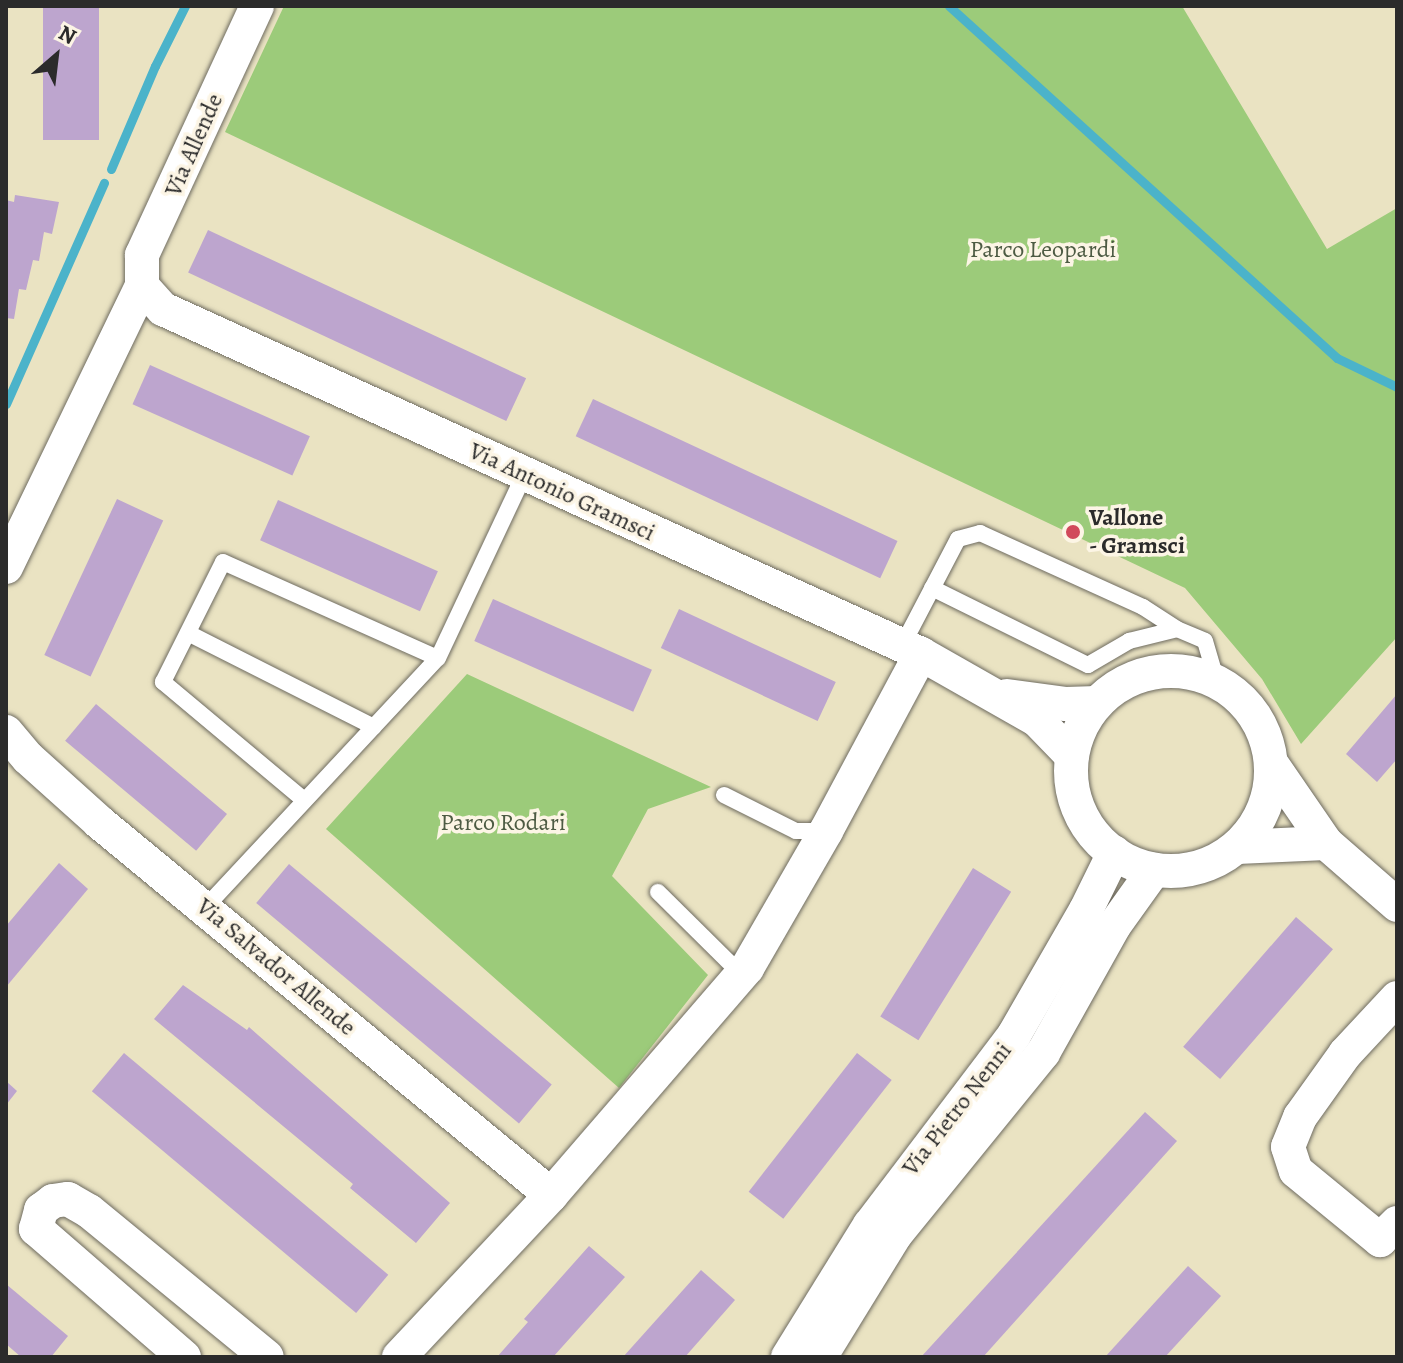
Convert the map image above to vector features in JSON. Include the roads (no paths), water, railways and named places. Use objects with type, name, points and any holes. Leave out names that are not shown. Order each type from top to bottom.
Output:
[{"type":"street","name":"Via Allende","points":[[142,286],[142,255],[257,6]]},
{"type":"street","name":"Via Antonio Gramsci","points":[[142,286],[163,309],[912,650],[1037,720],[1072,756]]},
{"type":"street","points":[[6,567],[142,286]]},
{"type":"street","points":[[399,1357],[551,1195],[742,975],[826,831],[912,650]]},
{"type":"street","points":[[1271,763],[1270,787],[1264,810],[1237,847],[1215,861],[1189,870],[1154,870],[1114,853],[1093,834],[1079,810],[1071,784],[1072,756],[1080,728],[1097,703],[1132,679],[1153,672],[1175,671],[1217,682],[1240,698],[1258,720],[1271,763],[1326,843],[1397,905]]},
{"type":"street","name":"Via Antonio Gramsci","points":[[986,693],[1066,704],[1097,703]]},
{"type":"street","name":"Via Salvador Allende","points":[[6,732],[28,758],[99,822],[551,1195]]},
{"type":"street","points":[[1237,847],[1326,843]]},
{"type":"street","name":"Via Pietro Nenni","points":[[788,1357],[870,1225],[1014,1035],[1086,910],[1114,853]]},
{"type":"street","name":"Via Pietro Nenni","points":[[820,1357],[895,1235],[1043,1053],[1114,926],[1154,870]]},
{"type":"street","points":[[1397,998],[1345,1054],[1300,1117],[1288,1147],[1296,1171],[1380,1240],[1397,1223]]},
{"type":"street","points":[[184,1357],[36,1229],[41,1210],[53,1201],[68,1199],[89,1211],[267,1357]]},
{"type":"lane","points":[[214,898],[438,658],[524,475]]},
{"type":"lane","points":[[912,650],[932,588],[958,539],[980,533],[1143,607],[1177,629],[1205,641],[1217,682]]},
{"type":"lane","points":[[304,800],[163,682],[223,562],[438,658]]},
{"type":"lane","points":[[932,588],[1088,665],[1129,641],[1177,629]]},
{"type":"lane","points":[[188,633],[374,727]]},
{"type":"lane","points":[[724,795],[796,831],[826,831]]},
{"type":"lane","points":[[658,892],[742,975]]},
{"type":"waterway","points":[[111,169],[155,66],[185,6]]},
{"type":"waterway","points":[[949,6],[1337,358],[1397,387]]},
{"type":"waterway","points":[[6,404],[104,183]]},
{"type":"place","name":"Vallone - Gramsci","points":[[1073,532]]},
{"type":"park label","name":"Parco Leopardi","points":[[1043,250]]},
{"type":"park label","name":"Parco Rodari","points":[[503,823]]}]
